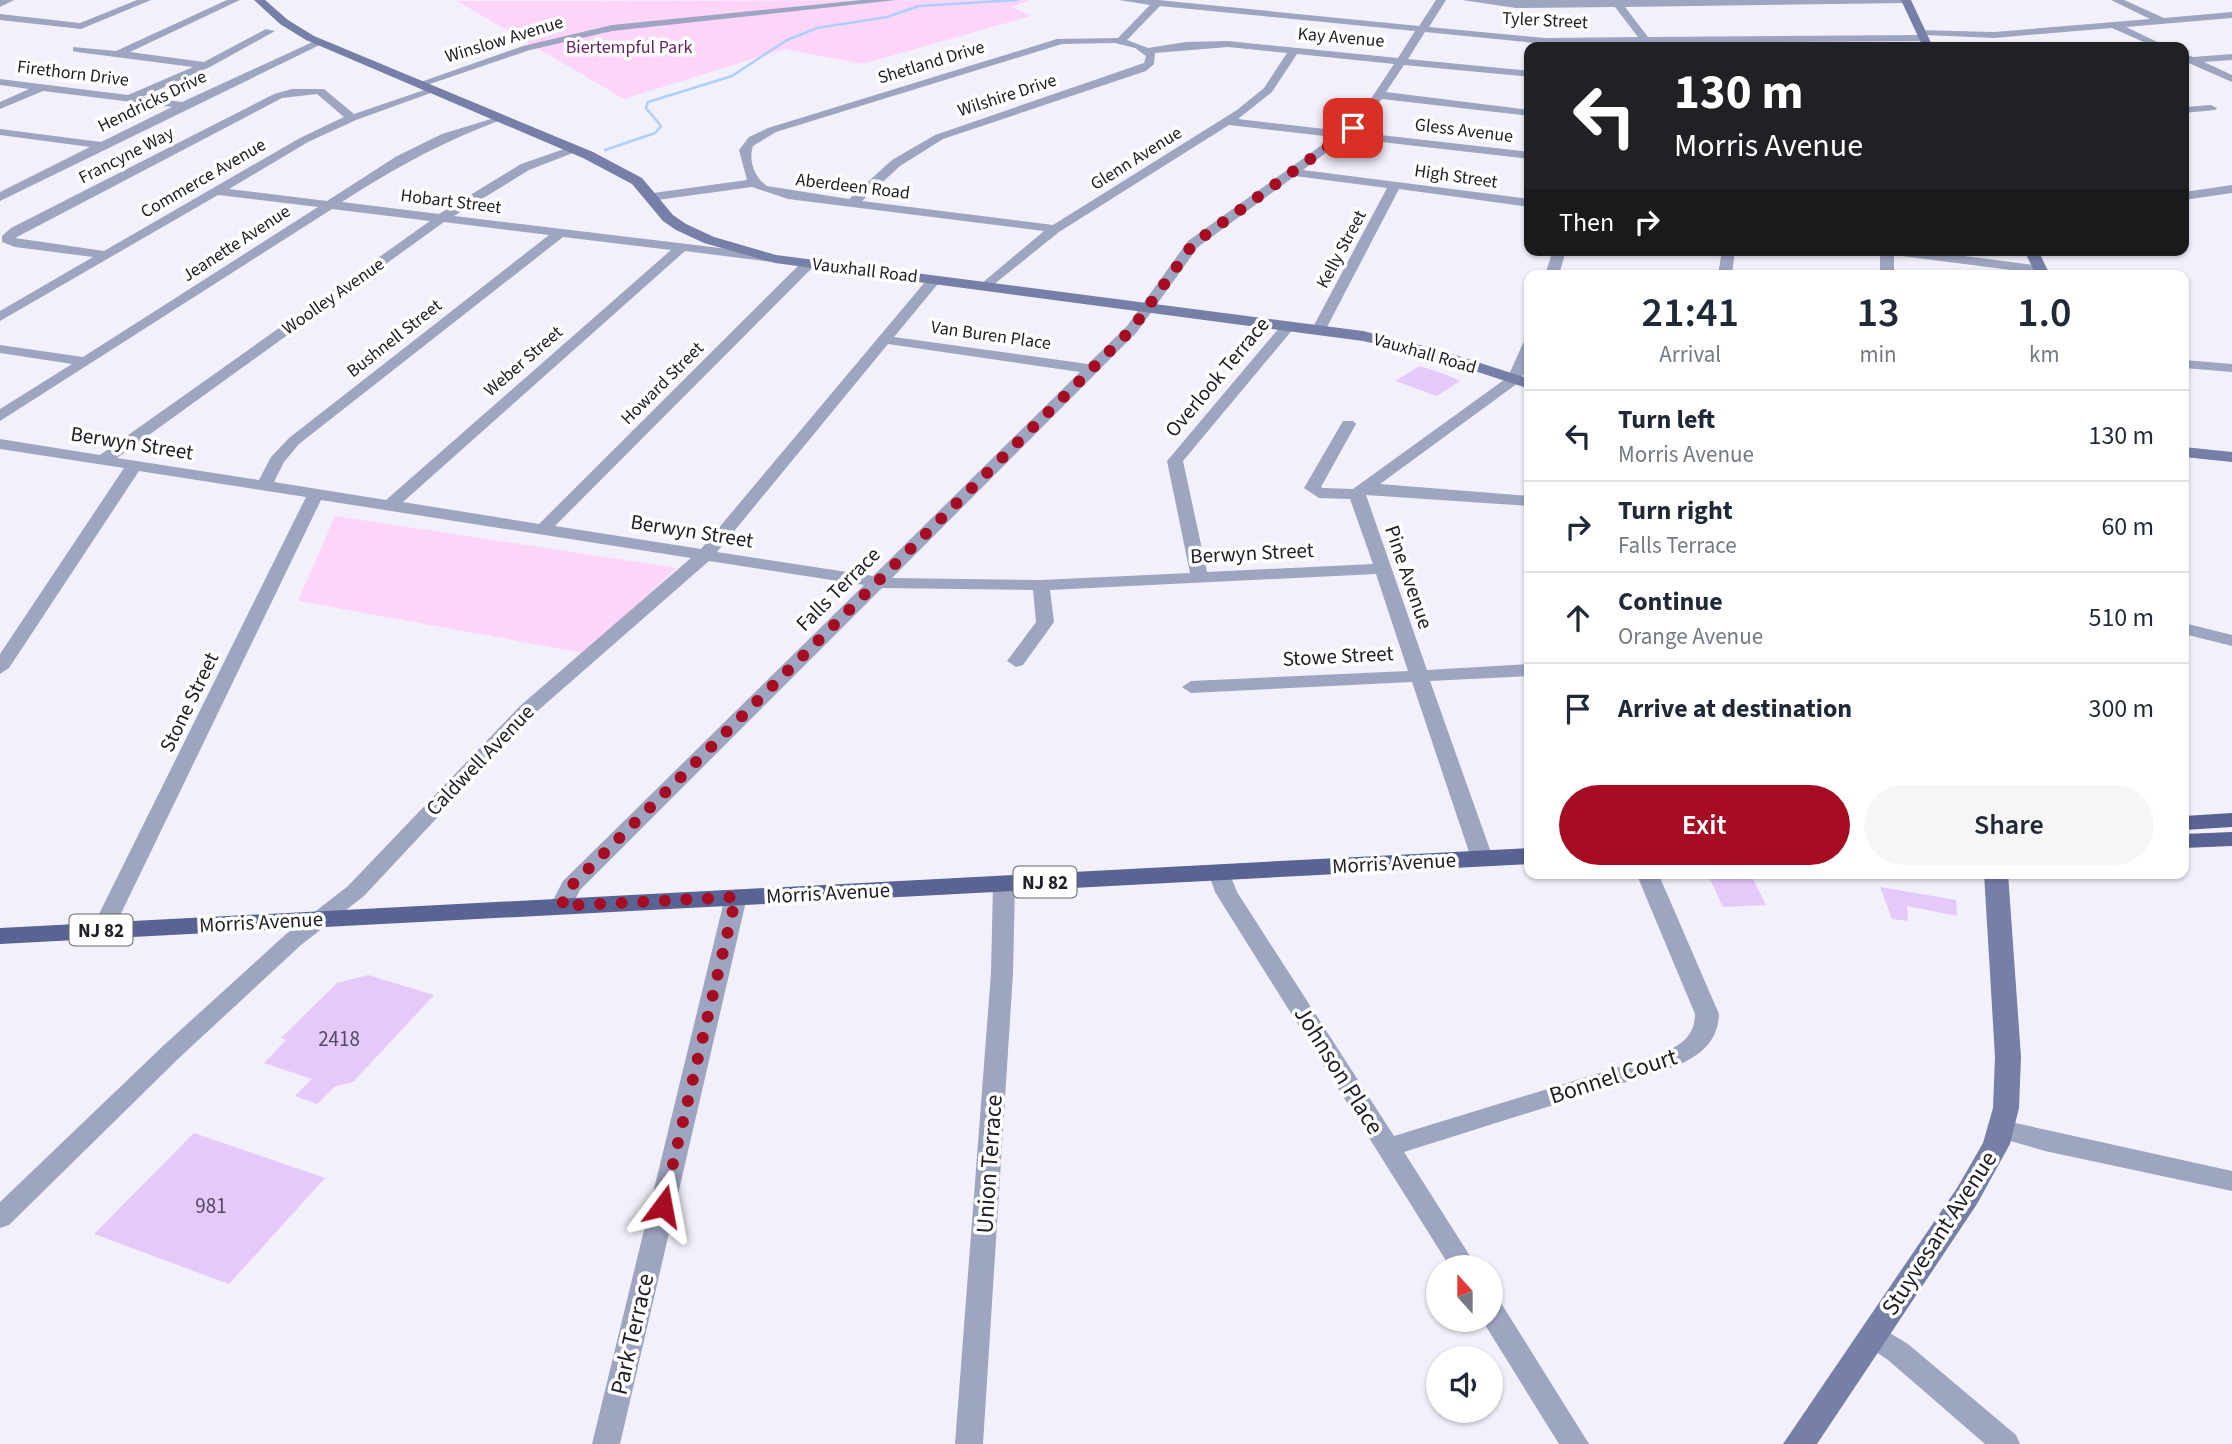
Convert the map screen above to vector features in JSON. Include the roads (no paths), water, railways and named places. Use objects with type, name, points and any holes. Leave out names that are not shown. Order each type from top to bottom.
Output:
[{"type":"main road","points":[[2189,823],[2232,820]]},
{"type":"main road","points":[[2189,841],[2232,839]]},
{"type":"main road","name":"Morris Avenue","points":[[0,936],[1524,856]]},
{"type":"street","points":[[0,17],[81,26],[146,0]]},
{"type":"street","points":[[119,54],[235,0]]},
{"type":"street","name":"Vauxhall Road","points":[[259,0],[293,29],[574,149],[637,181],[668,218],[709,240],[775,259],[1320,329],[1412,348],[1521,382]]},
{"type":"street","name":"Winslow Avenue","points":[[427,87],[527,48],[612,29],[891,0]]},
{"type":"street","name":"Tyler Street","points":[[1124,0],[1578,42]]},
{"type":"street","points":[[1152,306],[1174,268],[1193,244],[1294,172],[1366,114],[1441,0]]},
{"type":"street","points":[[1467,0],[1516,5],[1906,0],[1925,39]]},
{"type":"street","points":[[2116,0],[2162,20]]},
{"type":"street","points":[[1148,51],[1120,41],[1158,3]]},
{"type":"street","points":[[1618,4],[1643,42]]},
{"type":"street","name":"Tyler Street","points":[[1840,42],[1986,36],[2232,15]]},
{"type":"street","points":[[2113,25],[2152,42]]},
{"type":"street","points":[[131,98],[206,65],[270,31]]},
{"type":"street","name":"Shetland Drive","points":[[754,183],[743,150],[751,141],[772,130],[1051,43],[1079,39],[1120,41]]},
{"type":"street","name":"Hendricks Drive","points":[[0,197],[100,145],[321,42]]},
{"type":"street","name":"Kay Avenue","points":[[1148,51],[1207,44],[1524,73]]},
{"type":"street","points":[[77,49],[206,65]]},
{"type":"street","name":"Glenn Avenue","points":[[987,286],[1055,229],[1226,121],[1268,90],[1294,50]]},
{"type":"street","name":"Wilshire Drive","points":[[852,203],[895,163],[922,145],[958,129],[1142,69],[1152,60],[1148,51]]},
{"type":"street","points":[[2189,60],[2232,57]]},
{"type":"street","points":[[2189,61],[2232,79]]},
{"type":"street","name":"Firethorn Drive","points":[[0,82],[184,105]]},
{"type":"street","points":[[0,106],[44,86]]},
{"type":"street","name":"Commerce Avenue","points":[[0,317],[304,140],[427,87]]},
{"type":"street","name":"Francyne Way","points":[[107,255],[15,243],[7,239],[16,231],[278,96],[292,92],[320,91],[352,118]]},
{"type":"street","points":[[1379,95],[1524,112]]},
{"type":"street","points":[[2189,110],[2211,108]]},
{"type":"street","name":"Jeanette Avenue","points":[[0,416],[328,204],[419,149],[500,117]]},
{"type":"street","name":"Gless Avenue","points":[[1226,121],[1524,155]]},
{"type":"street","points":[[0,132],[100,145]]},
{"type":"street","name":"Woolley Avenue","points":[[102,461],[442,218],[525,167],[574,149]]},
{"type":"street","name":"High Street","points":[[1294,172],[1524,202]]},
{"type":"street","name":"Aberdeen Road","points":[[650,197],[754,183],[763,189],[788,195],[1055,229]]},
{"type":"street","name":"Kelly Street","points":[[1320,329],[1395,186]]},
{"type":"street","name":"Hobart Street","points":[[216,191],[775,259]]},
{"type":"street","points":[[2189,196],[2226,193]]},
{"type":"street","name":"Bushnell Street","points":[[264,486],[277,460],[294,441],[561,232]]},
{"type":"street","name":"Weber Street","points":[[390,505],[682,247]]},
{"type":"street","points":[[1929,256],[2028,270]]},
{"type":"street","name":"Howard Street","points":[[542,530],[809,263]]},
{"type":"street","name":"Caldwell Avenue","points":[[0,1217],[181,1042],[293,940],[356,891],[527,710],[704,556],[887,340],[935,279]]},
{"type":"street","name":"Falls Terrace","points":[[561,906],[571,886],[1132,329],[1152,306]]},
{"type":"street","name":"Overlook Terrace","points":[[1200,578],[1175,461],[1289,325]]},
{"type":"street","name":"Van Buren Place","points":[[887,340],[1090,369]]},
{"type":"street","points":[[0,349],[84,361]]},
{"type":"street","points":[[1360,491],[1521,382],[1524,360]]},
{"type":"street","points":[[2189,364],[2232,368]]},
{"type":"street","points":[[1348,424],[1312,488],[1319,493],[1360,491],[1524,501]]},
{"type":"street","name":"Berwyn Street","points":[[0,444],[876,582],[956,586],[1041,585],[1383,569]]},
{"type":"street","points":[[2189,453],[2232,457]]},
{"type":"street","points":[[0,668],[133,467]]},
{"type":"street","name":"Pine Avenue","points":[[1360,491],[1418,675],[1482,858]]},
{"type":"street","name":"Stone Street","points":[[103,930],[316,494]]},
{"type":"street","points":[[1016,662],[1045,622],[1041,585]]},
{"type":"street","points":[[2189,629],[2232,640]]},
{"type":"street","name":"Stowe Street","points":[[1191,687],[1524,670]]},
{"type":"street","name":"Johnson Place","points":[[1219,872],[1226,892],[1456,1255]]},
{"type":"street","name":"Bonnel Court","points":[[1388,1147],[1663,1062],[1695,1046],[1706,1030],[1707,1014],[1650,879]]},
{"type":"street","name":"Stuyvesant Avenue","points":[[1799,1444],[1979,1178],[2002,1129],[2008,1057],[1996,879]]},
{"type":"street","name":"Union Terrace","points":[[969,1444],[1002,973],[1004,884]]},
{"type":"street","name":"Park Terrace","points":[[606,1444],[736,897]]},
{"type":"street","points":[[2002,1129],[2045,1142],[2232,1181]]},
{"type":"street","points":[[1503,1330],[1575,1444]]},
{"type":"street","points":[[1873,1335],[1898,1352],[2006,1444]]},
{"type":"waterway","points":[[605,150],[655,133],[661,126],[646,108],[648,102],[732,76],[787,40],[817,28],[887,17],[919,6],[1017,0]]},
{"type":"park label","name":"Biertempful Park","points":[[629,47]]}]
